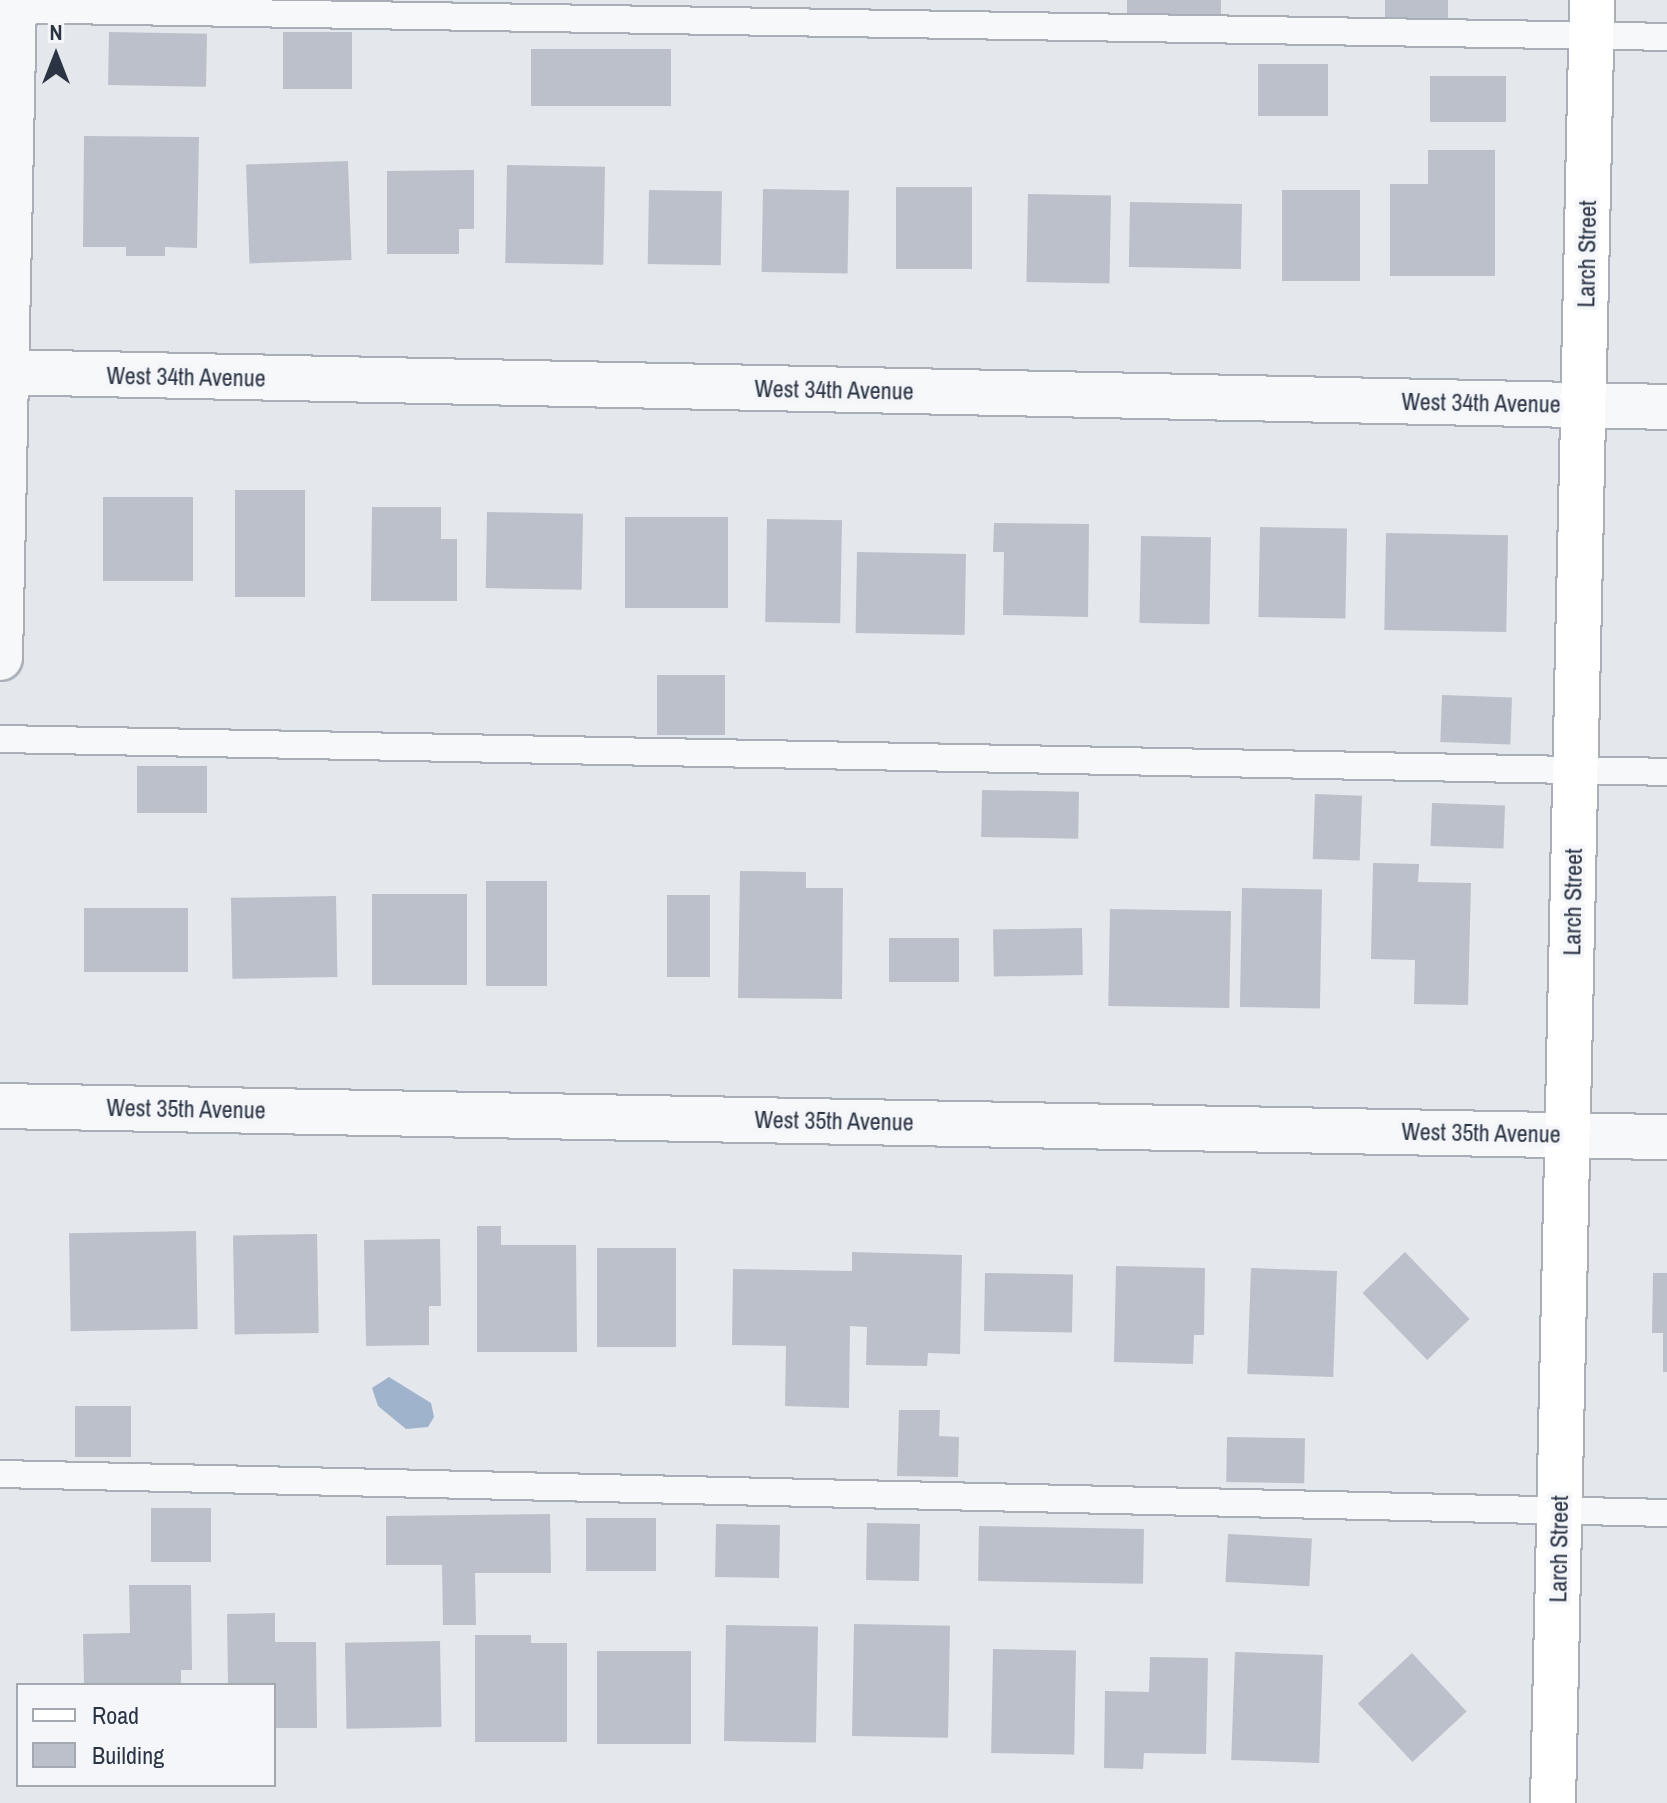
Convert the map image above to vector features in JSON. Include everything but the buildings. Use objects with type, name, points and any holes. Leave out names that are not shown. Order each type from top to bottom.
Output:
[{"type":"street","points":[[0,658],[9,6]]},
{"type":"street","name":"Larch Street","points":[[1553,1803],[1592,17]]},
{"type":"street","name":"West 34th Avenue","points":[[3,372],[1667,407]]},
{"type":"street","name":"West 35th Avenue","points":[[0,1106],[1667,1137]]},
{"type":"lane","points":[[9,6],[1592,17],[1667,37]]},
{"type":"lane","points":[[0,739],[1667,772]]},
{"type":"lane","points":[[0,1474],[1667,1513]]},
{"type":"water","points":[[389,1377],[431,1403],[434,1417],[428,1427],[406,1429],[378,1406],[372,1388]]}]
